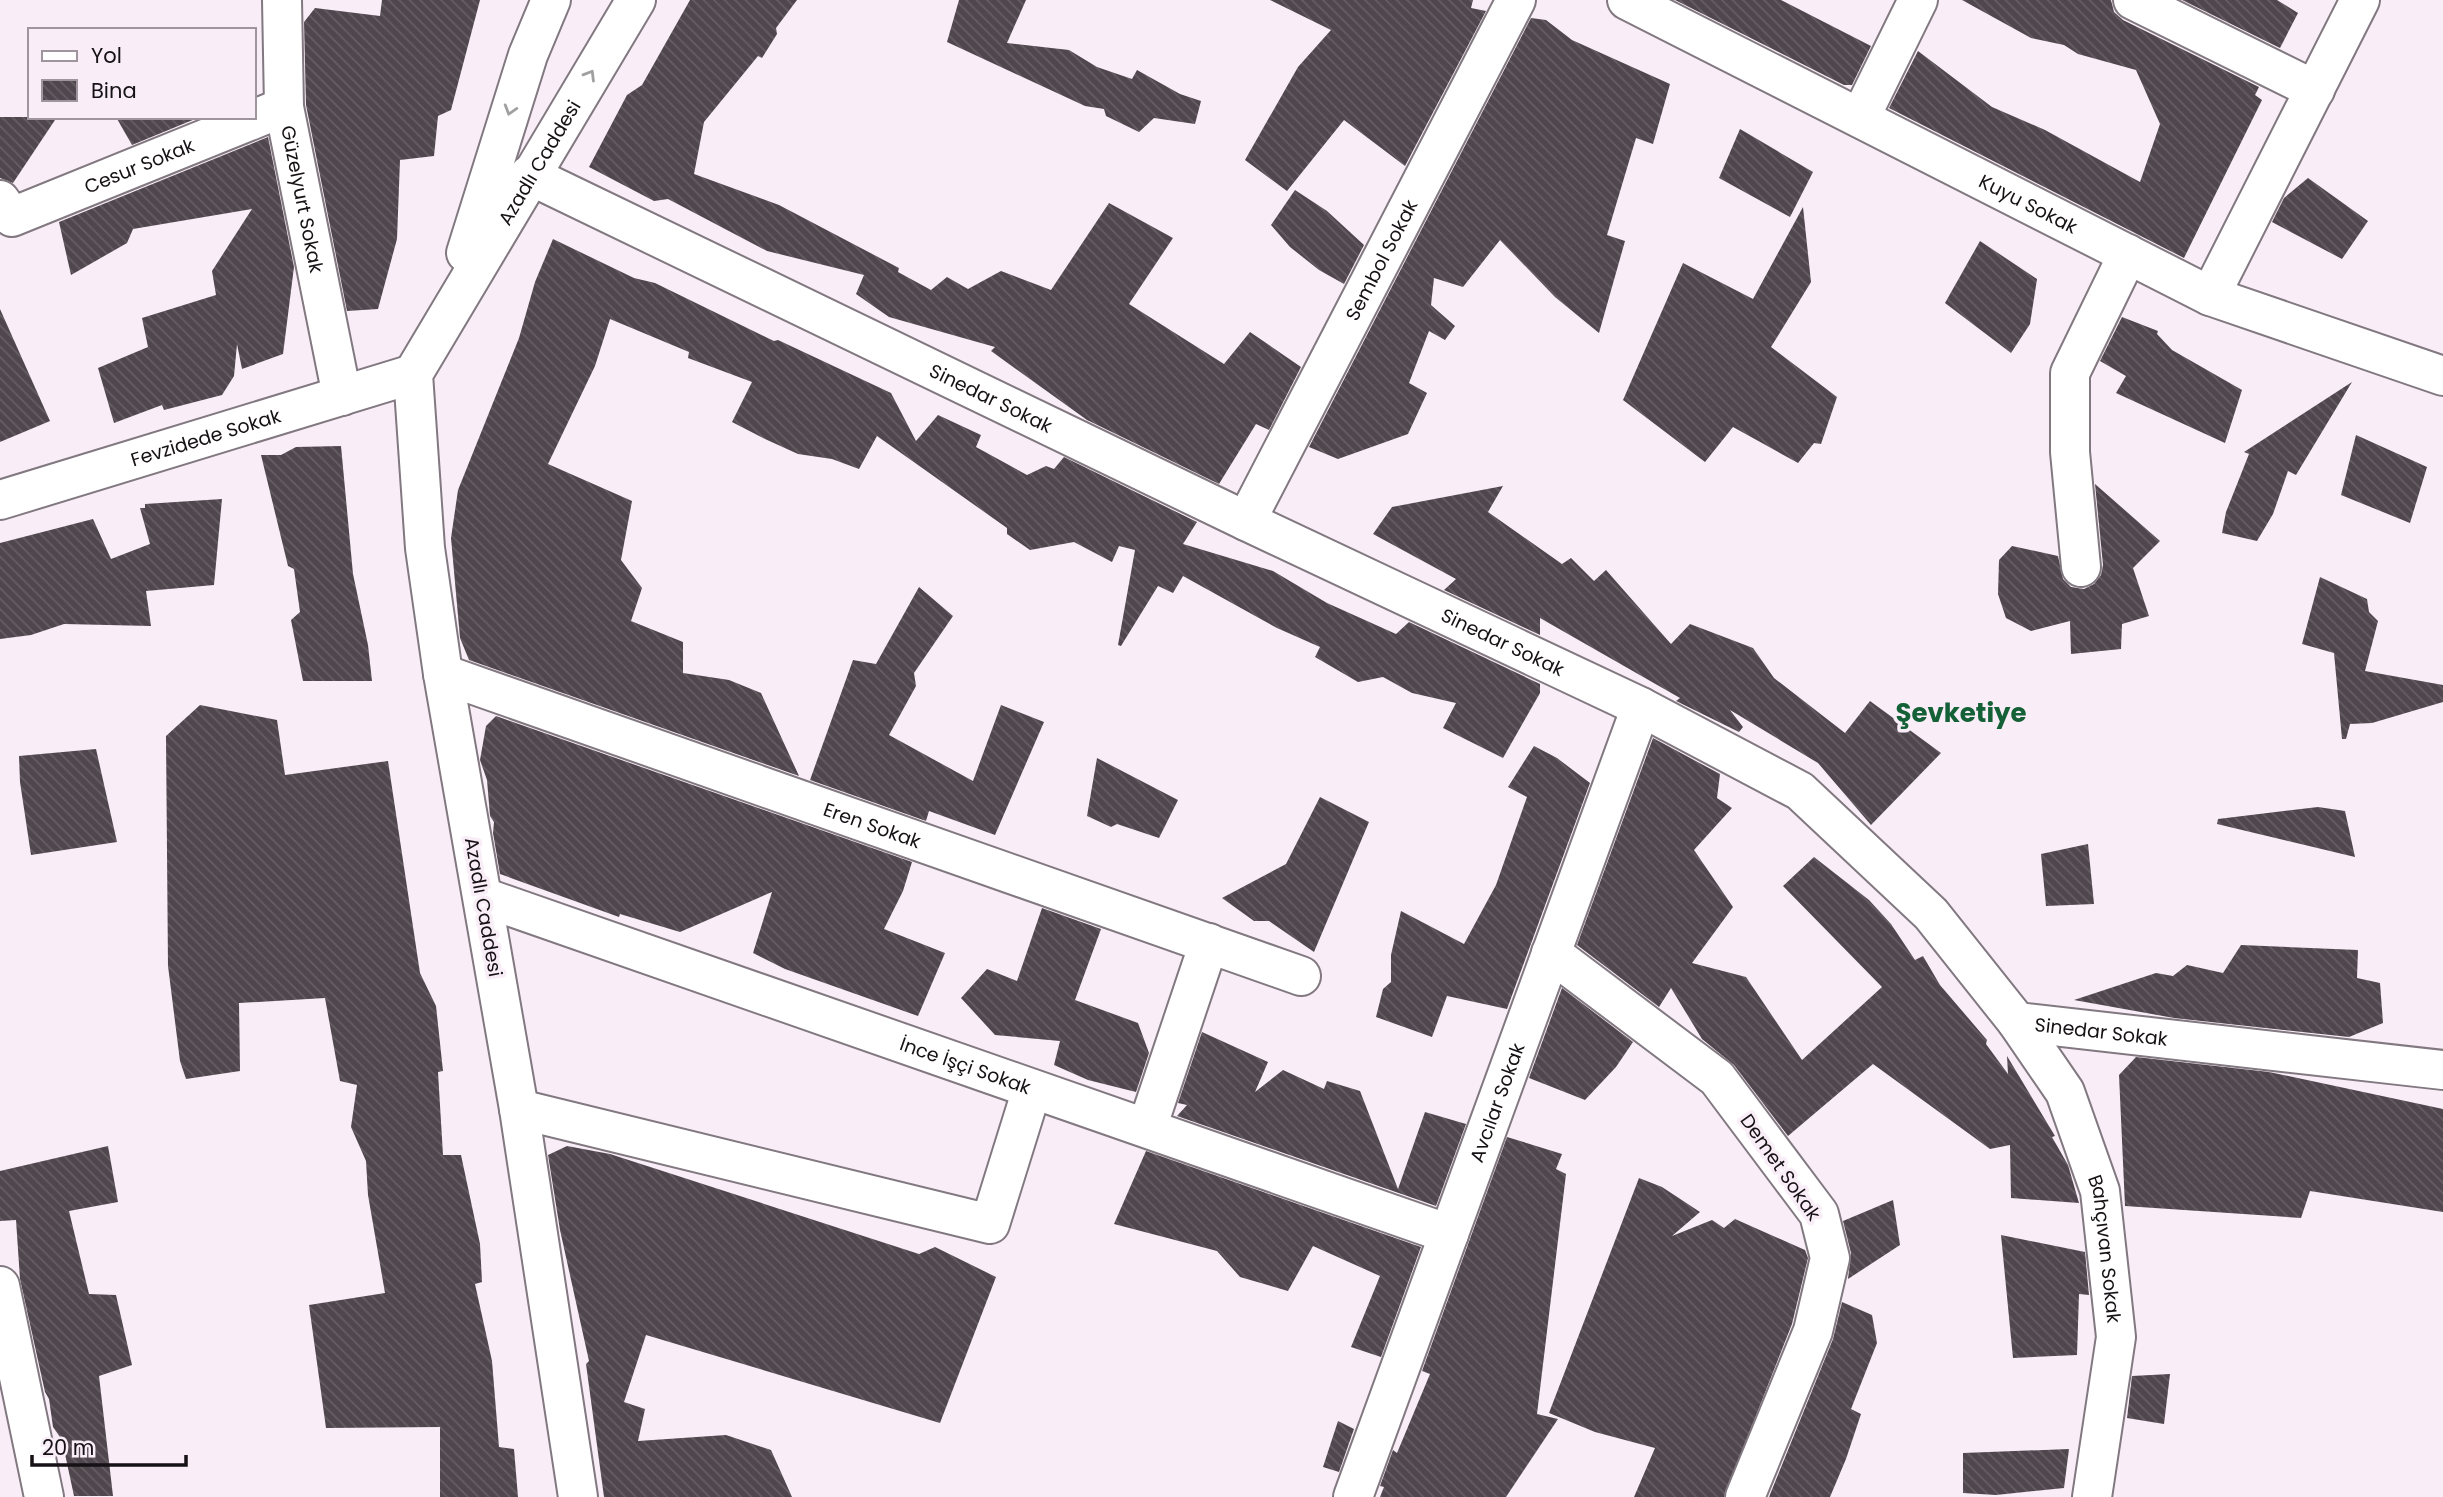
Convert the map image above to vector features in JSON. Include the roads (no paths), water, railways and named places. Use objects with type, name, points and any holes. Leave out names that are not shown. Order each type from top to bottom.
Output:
[{"type":"street","name":"Güzelyurt Sokak","points":[[282,0],[284,107],[342,396]]},
{"type":"street","name":"Azadlı Caddesi","points":[[443,324],[528,55],[551,0]]},
{"type":"street","name":"Azadlı Caddesi","points":[[578,1497],[519,1109],[443,674],[425,548],[413,374],[529,175],[636,0]]},
{"type":"street","name":"Sembol Sokak","points":[[1246,521],[1516,0]]},
{"type":"street","name":"Kuyu Sokak","points":[[1627,0],[2210,296],[2443,376]]},
{"type":"street","points":[[1860,118],[1918,0]]},
{"type":"street","points":[[2133,0],[2315,90]]},
{"type":"street","points":[[2210,296],[2360,0]]},
{"type":"street","name":"Cesur Sokak","points":[[256,118],[284,107]]},
{"type":"street","name":"Cesur Sokak","points":[[0,200],[12,218],[255,119]]},
{"type":"street","name":"Sinedar Sokak","points":[[529,175],[1246,521],[1642,707],[1800,791],[1931,914],[2017,1022],[2443,1070]]},
{"type":"street","points":[[2081,567],[2070,452],[2070,373],[2128,254]]},
{"type":"street","name":"Fevzidede Sokak","points":[[0,500],[413,374]]},
{"type":"street","name":"Eren Sokak","points":[[443,674],[1301,976]]},
{"type":"street","name":"Avcılar Sokak","points":[[1353,1497],[1642,707]]},
{"type":"street","name":"İnce İşçi Sokak","points":[[483,897],[1449,1234]]},
{"type":"street","points":[[1147,1128],[1209,943]]},
{"type":"street","name":"Demet Sokak","points":[[1551,953],[1717,1078],[1819,1214],[1830,1258],[1813,1331],[1745,1497]]},
{"type":"street","name":"Bahçıvan Sokak","points":[[2017,1022],[2065,1092],[2101,1191],[2116,1337],[2092,1497]]},
{"type":"street","points":[[519,1109],[990,1224],[1032,1089]]},
{"type":"street","points":[[0,1286],[44,1497]]},
{"type":"district","name":"Şevketiye","points":[[1961,713]]}]
